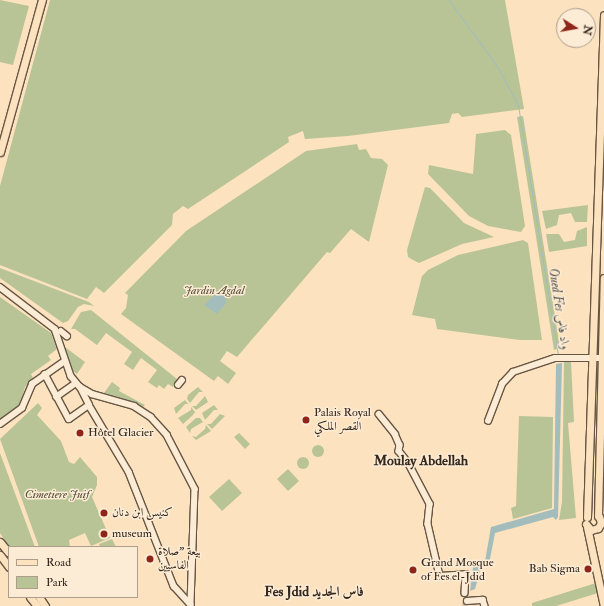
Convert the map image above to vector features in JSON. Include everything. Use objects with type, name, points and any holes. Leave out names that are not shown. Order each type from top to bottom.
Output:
[{"type":"main road","points":[[0,137],[38,0]]},
{"type":"main road","points":[[0,152],[42,0]]},
{"type":"main road","points":[[592,546],[600,526],[598,358],[604,15]]},
{"type":"main road","points":[[604,278],[587,527],[604,606]]},
{"type":"main road","points":[[588,517],[592,514],[600,516]]},
{"type":"main road","points":[[587,527],[600,526]]},
{"type":"main road","points":[[0,542],[8,552]]},
{"type":"main road","points":[[0,555],[8,566]]},
{"type":"main road","points":[[31,598],[37,606]]},
{"type":"main road","points":[[40,598],[46,606]]},
{"type":"street","points":[[0,287],[54,327],[65,360],[89,405],[129,472],[174,586],[191,606]]},
{"type":"street","points":[[61,331],[67,336]]},
{"type":"street","points":[[488,421],[505,379],[513,372],[555,358],[598,358]]},
{"type":"street","points":[[0,424],[22,408],[30,386],[65,360]]},
{"type":"street","points":[[45,374],[69,419],[89,405]]},
{"type":"street","points":[[56,397],[78,385]]},
{"type":"street","points":[[78,385],[92,394],[134,406],[151,417],[167,435],[188,473],[195,489],[191,606]]},
{"type":"street","points":[[379,414],[395,434],[400,445],[399,451],[410,464],[430,504],[428,524],[440,576],[466,574],[465,592]]},
{"type":"street","points":[[467,601],[485,602]]},
{"type":"green space","points":[[0,0],[29,6],[13,65],[0,62]]},
{"type":"green space","points":[[50,0],[505,0],[524,109],[462,117],[458,113],[452,114],[449,123],[348,136],[305,139],[303,131],[288,137],[289,142],[188,209],[183,206],[173,214],[172,225],[104,293],[96,287],[87,299],[0,265],[0,186]]},
{"type":"green space","points":[[523,116],[560,348],[554,350],[517,117]]},
{"type":"green space","points":[[505,130],[511,135],[525,226],[521,232],[488,226],[469,216],[428,174],[429,165],[473,174],[476,134]]},
{"type":"green space","name":"Jardin Agdal","points":[[357,144],[359,150],[366,149],[371,158],[382,159],[388,165],[369,242],[351,229],[330,253],[327,252],[237,357],[227,351],[220,361],[236,373],[228,384],[218,376],[214,381],[121,314],[126,308],[128,295],[125,293],[186,231],[306,151]]},
{"type":"green space","points":[[425,187],[430,188],[464,223],[494,237],[462,244],[419,263],[408,257],[407,250]]},
{"type":"green space","points":[[588,205],[587,222],[575,222],[571,213],[559,215],[557,225],[546,229],[542,211]]},
{"type":"green space","points":[[587,227],[587,246],[549,252],[546,234],[559,234],[564,242],[575,240],[577,231]]},
{"type":"green space","points":[[523,240],[528,243],[542,340],[520,340],[437,329],[435,319],[412,315],[422,276],[428,270],[458,255]]},
{"type":"green space","points":[[0,268],[89,302],[94,306],[84,304],[78,307],[68,321],[63,323],[0,278]]},
{"type":"green space","points":[[0,297],[51,333],[57,349],[48,356],[51,360],[31,374],[33,378],[25,387],[20,405],[0,420]]},
{"type":"green space","points":[[91,310],[177,379],[173,387],[168,384],[164,389],[159,385],[157,388],[148,382],[157,370],[141,358],[133,370],[124,364],[132,352],[106,333],[97,345],[75,329],[71,329],[81,312]]},
{"type":"green space","points":[[65,347],[85,362],[77,374],[73,371]]},
{"type":"green space","points":[[564,362],[571,362],[574,422],[568,423],[576,518],[559,520],[562,502]]},
{"type":"green space","points":[[112,382],[120,388],[119,391],[145,405],[143,407],[135,402],[104,393]]},
{"type":"green space","points":[[198,387],[203,392],[199,392],[190,403],[187,399],[188,395]]},
{"type":"green space","points":[[205,396],[208,402],[196,410],[192,406],[196,406]]},
{"type":"green space","points":[[185,400],[188,404],[185,404],[176,414],[174,408]]},
{"type":"green space","name":"Cimetiere Juif","points":[[38,403],[42,408],[37,415],[61,441],[69,462],[74,464],[80,457],[97,477],[97,485],[92,497],[110,538],[91,546],[85,533],[69,540],[70,546],[39,546],[0,439]]},
{"type":"green space","points":[[214,405],[218,410],[214,410],[205,420],[202,413]]},
{"type":"green space","points":[[191,407],[195,412],[183,424],[178,418],[191,410]]},
{"type":"green space","points":[[220,414],[225,416],[212,429],[207,424],[211,424]]},
{"type":"green space","points":[[519,416],[553,417],[552,508],[513,519],[511,508],[516,506]]},
{"type":"green space","points":[[196,418],[200,418],[203,422],[191,429],[190,433],[186,427]]},
{"type":"green space","points":[[206,425],[211,431],[196,440],[192,436],[196,437],[205,429]]},
{"type":"green space","points":[[239,433],[250,444],[245,449],[234,437]]},
{"type":"green space","points":[[316,445],[320,445],[324,451],[320,457],[316,457],[312,453],[312,449]]},
{"type":"green space","points":[[0,453],[35,546],[8,546],[0,533]]},
{"type":"green space","points":[[303,457],[307,459],[309,463],[307,467],[303,469],[299,467],[297,463],[299,459]]},
{"type":"green space","points":[[288,469],[299,481],[288,491],[277,479]]},
{"type":"green space","points":[[229,479],[242,493],[222,511],[209,497]]},
{"type":"green space","points":[[112,539],[116,546],[100,546],[99,544]]},
{"type":"green space","points":[[596,583],[598,593],[556,606],[532,606],[532,603]]},
{"type":"water","points":[[219,291],[225,296],[226,303],[217,314],[204,305]]},
{"type":"water","points":[[562,363],[558,517],[556,520],[553,517],[495,533],[490,559],[482,564],[475,589],[470,591],[474,560],[485,561],[491,527],[554,509],[556,364]]},
{"type":"waterway","name":"Oued Fes واد فاس","points":[[449,0],[498,68],[518,105],[558,355]]},
{"type":"tunnel","points":[[465,593],[465,606]]},
{"type":"place","name":"Palais Royal القصر الملكي","points":[[306,420]]},
{"type":"place","name":"Hôtel Glacier","points":[[80,433]]},
{"type":"place","name":"كنيس ابن دنان","points":[[104,513]]},
{"type":"place","name":"museum","points":[[104,534]]},
{"type":"place","name":"بيعة \"صلاة الفاسيين","points":[[150,559]]},
{"type":"place","name":"Bab Sigma","points":[[588,569]]},
{"type":"place","name":"Grand Mosque of Fes el-Jdid","points":[[413,570]]},
{"type":"district","name":"Moulay Abdellah","points":[[421,461]]},
{"type":"district","name":"Fes Jdid فاس الجديد","points":[[314,592]]}]
